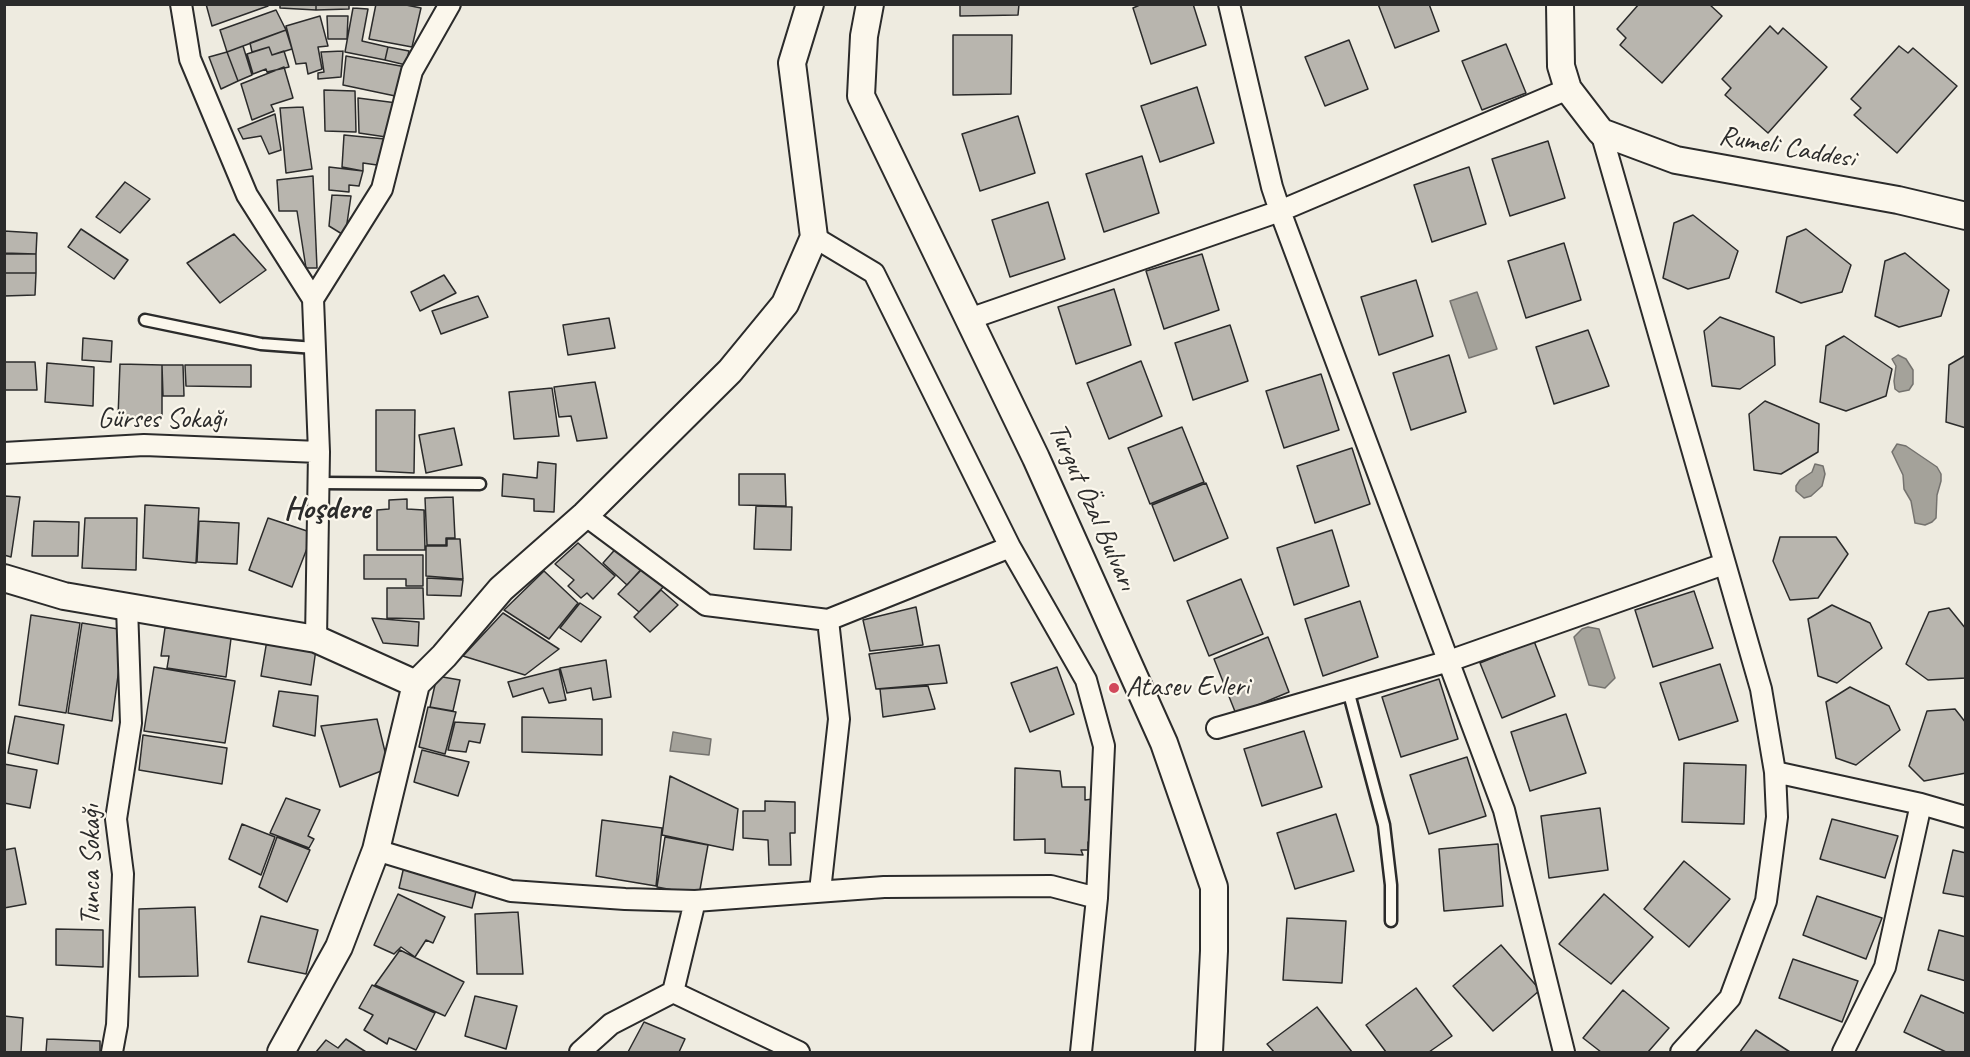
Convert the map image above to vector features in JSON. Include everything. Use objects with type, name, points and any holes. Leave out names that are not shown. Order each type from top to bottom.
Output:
[{"type":"street","points":[[181,4],[190,60],[247,195],[313,299],[319,452],[316,639]]},
{"type":"street","points":[[313,299],[382,189],[412,71],[450,4]]},
{"type":"street","points":[[281,1053],[339,947],[376,850],[416,684],[444,656],[501,589],[585,515],[730,371],[785,304],[814,237],[792,63],[810,4]]},
{"type":"street","name":"Turgut Özal Bulvarı","points":[[870,4],[864,36],[861,96],[1036,458],[1164,743],[1214,887],[1214,951],[1209,1053]]},
{"type":"street","points":[[1229,4],[1272,187],[1280,211],[1504,810],[1564,1053]]},
{"type":"street","points":[[1560,4],[1561,66],[1568,88],[1601,132],[1761,689],[1775,772],[1777,817],[1766,902],[1730,998],[1681,1053]]},
{"type":"street","points":[[969,319],[1280,211],[1568,88]]},
{"type":"street","name":"Rumeli Caddesi","points":[[1601,132],[1676,160],[1898,200],[1965,216]]},
{"type":"street","points":[[814,237],[874,273],[1010,547],[1086,680],[1104,746],[1096,898],[1081,1053]]},
{"type":"street","name":"Gürses Sokağı","points":[[4,453],[144,445],[319,452]]},
{"type":"street","points":[[585,515],[706,605],[828,620],[1010,547]]},
{"type":"street","points":[[1217,728],[1449,661],[1724,564]]},
{"type":"street","points":[[4,594],[5,578],[64,596],[316,639],[416,684]]},
{"type":"street","name":"Tunca Sokağı","points":[[112,1053],[117,1025],[123,874],[116,819],[131,723],[127,607]]},
{"type":"street","points":[[820,891],[839,719],[828,620]]},
{"type":"street","points":[[1775,772],[1921,804],[1965,817]]},
{"type":"street","points":[[1843,1053],[1885,967],[1921,804]]},
{"type":"street","points":[[376,850],[511,891],[625,899],[695,901],[884,886],[1051,886],[1096,898]]},
{"type":"street","points":[[580,1053],[611,1024],[673,992],[695,901]]},
{"type":"street","points":[[673,992],[799,1053]]},
{"type":"lane","points":[[145,320],[261,344],[315,348]]},
{"type":"lane","points":[[319,483],[480,484]]},
{"type":"lane","points":[[1348,690],[1384,825],[1391,885],[1391,921]]},
{"type":"shaded area","points":[[1477,292],[1497,349],[1469,358],[1450,301]]},
{"type":"shaded area","points":[[1898,355],[1906,359],[1913,370],[1913,384],[1909,390],[1899,392],[1895,389],[1896,366],[1892,359]]},
{"type":"shaded area","points":[[1897,444],[1906,446],[1937,467],[1941,474],[1936,518],[1925,525],[1915,523],[1911,501],[1904,489],[1903,475],[1892,452]]},
{"type":"shaded area","points":[[1815,464],[1823,466],[1825,474],[1822,486],[1811,496],[1804,498],[1796,491],[1796,486],[1800,480],[1812,472]]},
{"type":"shaded area","points":[[1588,627],[1599,629],[1615,678],[1605,688],[1589,685],[1574,637],[1582,629]]},
{"type":"shaded area","points":[[673,732],[711,739],[709,755],[670,751]]},
{"type":"building","points":[[206,4],[267,4],[268,6],[212,26]]},
{"type":"building","points":[[280,4],[316,4],[316,10],[280,8]]},
{"type":"building","points":[[316,4],[349,4],[349,9],[316,10]]},
{"type":"building","points":[[376,4],[401,4],[421,8],[412,47],[369,39]]},
{"type":"building","points":[[960,4],[1019,4],[1018,15],[960,16]]},
{"type":"building","points":[[1142,4],[1193,4],[1206,45],[1151,64],[1133,8]]},
{"type":"building","points":[[1378,4],[1429,4],[1439,31],[1395,48]]},
{"type":"building","points":[[1639,4],[1709,4],[1722,16],[1662,83],[1620,45],[1626,38],[1617,29]]},
{"type":"building","points":[[353,8],[368,9],[362,41],[388,47],[385,60],[345,52]]},
{"type":"building","points":[[276,10],[286,30],[227,52],[220,30]]},
{"type":"building","points":[[320,16],[328,46],[318,47],[322,69],[308,74],[306,63],[296,64],[286,26]]},
{"type":"building","points":[[327,16],[348,16],[347,39],[328,39]]},
{"type":"building","points":[[1770,26],[1778,34],[1783,28],[1827,67],[1768,133],[1725,95],[1731,88],[1722,79]]},
{"type":"building","points":[[286,30],[292,49],[272,55],[269,47],[252,52],[250,43]]},
{"type":"building","points":[[953,35],[1012,35],[1011,94],[953,95]]},
{"type":"building","points":[[1349,40],[1368,89],[1325,106],[1305,57]]},
{"type":"building","points":[[1506,44],[1526,93],[1482,110],[1462,61]]},
{"type":"building","points":[[243,46],[252,75],[238,81],[227,52]]},
{"type":"building","points":[[1899,46],[1908,53],[1913,48],[1957,86],[1897,153],[1854,115],[1861,108],[1851,99]]},
{"type":"building","points":[[269,47],[272,55],[284,51],[289,67],[267,72],[266,69],[253,74],[247,54]]},
{"type":"building","points":[[388,47],[409,51],[406,65],[385,60]]},
{"type":"building","points":[[343,51],[341,77],[318,79],[318,73],[324,72],[321,52]]},
{"type":"building","points":[[227,52],[238,81],[221,89],[209,57]]},
{"type":"building","points":[[346,56],[406,67],[400,97],[343,85]]},
{"type":"building","points":[[284,67],[293,98],[271,105],[274,111],[252,120],[241,84]]},
{"type":"building","points":[[1197,87],[1214,143],[1160,162],[1141,106]]},
{"type":"building","points":[[324,90],[355,91],[356,132],[325,131]]},
{"type":"building","points":[[358,98],[397,103],[393,138],[359,133]]},
{"type":"building","points":[[303,107],[312,169],[286,173],[280,108]]},
{"type":"building","points":[[275,114],[281,150],[269,154],[261,136],[243,139],[238,129]]},
{"type":"building","points":[[1018,116],[1035,173],[980,191],[962,134]]},
{"type":"building","points":[[344,135],[385,139],[377,165],[363,163],[363,171],[342,167]]},
{"type":"building","points":[[1548,141],[1565,198],[1510,216],[1492,159]]},
{"type":"building","points":[[1142,156],[1159,213],[1104,232],[1086,174]]},
{"type":"building","points":[[329,167],[363,171],[359,186],[349,185],[349,192],[329,190]]},
{"type":"building","points":[[1469,167],[1486,224],[1432,242],[1414,185]]},
{"type":"building","points":[[313,176],[317,268],[306,268],[297,211],[279,211],[277,180]]},
{"type":"building","points":[[125,182],[150,199],[120,233],[96,217]]},
{"type":"building","points":[[332,195],[351,196],[346,230],[342,234],[329,226]]},
{"type":"building","points":[[1048,202],[1065,259],[1010,277],[992,220]]},
{"type":"building","points":[[1693,215],[1738,251],[1729,278],[1688,289],[1663,278],[1674,223]]},
{"type":"building","points":[[81,229],[128,260],[114,279],[68,247]]},
{"type":"building","points":[[1806,229],[1851,265],[1842,292],[1801,303],[1776,292],[1787,237]]},
{"type":"building","points":[[4,231],[37,233],[36,254],[4,253]]},
{"type":"building","points":[[234,234],[266,270],[220,303],[187,263]]},
{"type":"building","points":[[1564,243],[1581,300],[1526,318],[1508,261]]},
{"type":"building","points":[[1905,253],[1949,290],[1941,316],[1899,327],[1875,316],[1885,261]]},
{"type":"building","points":[[4,254],[36,254],[36,273],[4,273]]},
{"type":"building","points":[[1202,254],[1219,310],[1164,329],[1146,271]]},
{"type":"building","points":[[4,273],[36,273],[35,295],[4,296]]},
{"type":"building","points":[[444,275],[456,293],[420,311],[411,292]]},
{"type":"building","points":[[1416,280],[1433,336],[1379,355],[1361,297]]},
{"type":"building","points":[[1114,289],[1131,345],[1076,364],[1058,307]]},
{"type":"building","points":[[478,296],[488,317],[441,334],[432,311]]},
{"type":"building","points":[[1720,317],[1774,337],[1775,365],[1740,389],[1712,386],[1704,331]]},
{"type":"building","points":[[609,318],[615,348],[568,355],[563,325]]},
{"type":"building","points":[[1230,325],[1248,381],[1193,400],[1175,343]]},
{"type":"building","points":[[1588,330],[1609,386],[1554,404],[1536,347]]},
{"type":"building","points":[[1844,336],[1892,369],[1886,396],[1846,411],[1820,402],[1826,346]]},
{"type":"building","points":[[83,338],[112,341],[111,362],[82,360]]},
{"type":"building","points":[[1449,355],[1466,412],[1411,430],[1393,373]]},
{"type":"building","points":[[1966,355],[1966,428],[1946,422],[1949,365]]},
{"type":"building","points":[[1141,361],[1162,416],[1109,439],[1087,383]]},
{"type":"building","points":[[4,362],[35,362],[37,390],[4,390]]},
{"type":"building","points":[[47,363],[94,367],[93,406],[45,402]]},
{"type":"building","points":[[120,364],[162,365],[162,418],[118,417]]},
{"type":"building","points":[[162,365],[183,365],[184,396],[163,396]]},
{"type":"building","points":[[185,365],[251,365],[251,387],[186,386]]},
{"type":"building","points":[[1321,374],[1339,430],[1284,448],[1266,391]]},
{"type":"building","points":[[595,382],[607,438],[577,441],[571,416],[559,417],[554,387]]},
{"type":"building","points":[[552,388],[559,436],[514,439],[509,392]]},
{"type":"building","points":[[1765,401],[1819,424],[1818,452],[1781,474],[1754,470],[1749,414]]},
{"type":"building","points":[[376,410],[415,410],[414,473],[376,471]]},
{"type":"building","points":[[1182,427],[1204,482],[1150,504],[1128,448]]},
{"type":"building","points":[[454,428],[462,465],[426,473],[419,435]]},
{"type":"building","points":[[1352,448],[1370,504],[1315,523],[1297,466]]},
{"type":"building","points":[[538,462],[556,464],[554,512],[534,511],[534,499],[502,496],[503,474],[537,478]]},
{"type":"building","points":[[739,474],[785,474],[786,506],[739,505]]},
{"type":"building","points":[[1206,483],[1228,538],[1174,561],[1152,505]]},
{"type":"building","points":[[4,496],[20,497],[11,557],[4,555]]},
{"type":"building","points":[[453,497],[455,538],[446,538],[446,545],[427,545],[425,498]]},
{"type":"building","points":[[407,499],[407,509],[424,510],[425,550],[377,550],[377,510],[389,509],[389,500]]},
{"type":"building","points":[[145,505],[199,508],[196,563],[143,558]]},
{"type":"building","points":[[756,506],[792,507],[791,550],[754,549]]},
{"type":"building","points":[[85,518],[137,518],[136,570],[82,568]]},
{"type":"building","points":[[268,518],[313,533],[292,587],[249,570]]},
{"type":"building","points":[[34,521],[79,522],[78,556],[32,556]]},
{"type":"building","points":[[199,521],[239,523],[237,564],[197,562]]},
{"type":"building","points":[[1332,530],[1349,586],[1294,605],[1277,548]]},
{"type":"building","points":[[1780,537],[1836,537],[1848,554],[1818,598],[1790,600],[1773,561]]},
{"type":"building","points":[[447,539],[460,539],[463,579],[426,576],[426,546],[447,546]]},
{"type":"building","points":[[578,543],[615,576],[593,599],[587,593],[581,598],[568,586],[574,580],[555,564]]},
{"type":"building","points":[[620,544],[645,565],[627,585],[603,563]]},
{"type":"building","points":[[364,555],[423,555],[423,586],[406,586],[406,579],[364,579]]},
{"type":"building","points":[[646,565],[669,581],[639,612],[618,594]]},
{"type":"building","points":[[544,571],[578,603],[549,639],[504,610]]},
{"type":"building","points":[[427,578],[463,580],[461,596],[427,595]]},
{"type":"building","points":[[1241,579],[1263,634],[1209,656],[1187,601]]},
{"type":"building","points":[[387,588],[423,588],[424,619],[387,618]]},
{"type":"building","points":[[661,590],[678,605],[650,632],[634,617]]},
{"type":"building","points":[[1694,591],[1713,648],[1653,667],[1635,610]]},
{"type":"building","points":[[1360,601],[1378,657],[1323,676],[1305,619]]},
{"type":"building","points":[[580,603],[601,617],[581,642],[560,628]]},
{"type":"building","points":[[1832,605],[1870,623],[1882,648],[1837,683],[1818,676],[1808,619]]},
{"type":"building","points":[[916,607],[923,645],[870,651],[863,620]]},
{"type":"building","points":[[1949,608],[1966,629],[1966,678],[1928,680],[1906,664],[1929,612]]},
{"type":"building","points":[[503,613],[559,649],[525,675],[463,656]]},
{"type":"building","points":[[31,615],[80,623],[66,713],[19,705]]},
{"type":"building","points":[[372,618],[419,622],[418,646],[383,643]]},
{"type":"building","points":[[173,622],[232,631],[226,677],[167,668],[169,656],[161,656],[165,628],[174,628]]},
{"type":"building","points":[[82,623],[124,630],[112,721],[68,713]]},
{"type":"building","points":[[1268,637],[1289,692],[1236,714],[1214,659]]},
{"type":"building","points":[[267,640],[316,649],[311,685],[261,676]]},
{"type":"building","points":[[1534,641],[1555,696],[1502,718],[1480,663]]},
{"type":"building","points":[[939,645],[947,683],[876,689],[869,654]]},
{"type":"building","points":[[606,660],[611,697],[593,700],[591,688],[567,693],[560,668]]},
{"type":"building","points":[[1720,664],[1738,721],[1679,740],[1660,683]]},
{"type":"building","points":[[154,667],[235,681],[225,743],[144,731]]},
{"type":"building","points":[[1057,667],[1074,714],[1030,732],[1011,683]]},
{"type":"building","points":[[559,669],[566,700],[549,703],[543,688],[513,697],[508,682]]},
{"type":"building","points":[[437,676],[460,680],[453,711],[430,707]]},
{"type":"building","points":[[1439,679],[1458,739],[1401,757],[1382,697]]},
{"type":"building","points":[[928,686],[935,709],[883,717],[880,689]]},
{"type":"building","points":[[1850,687],[1889,706],[1900,730],[1856,765],[1836,758],[1826,702]]},
{"type":"building","points":[[279,691],[318,696],[315,736],[273,726]]},
{"type":"building","points":[[428,707],[456,712],[445,754],[419,747]]},
{"type":"building","points":[[1955,709],[1966,723],[1966,773],[1924,781],[1909,766],[1927,711]]},
{"type":"building","points":[[1566,714],[1586,773],[1530,791],[1511,732]]},
{"type":"building","points":[[15,716],[64,725],[58,764],[8,753]]},
{"type":"building","points":[[522,717],[602,719],[602,755],[522,752]]},
{"type":"building","points":[[377,719],[389,768],[340,787],[321,726]]},
{"type":"building","points":[[455,722],[485,724],[480,743],[469,741],[466,752],[448,750]]},
{"type":"building","points":[[1304,731],[1322,787],[1262,806],[1244,749]]},
{"type":"building","points":[[143,735],[227,748],[222,784],[139,770]]},
{"type":"building","points":[[422,750],[469,762],[458,796],[414,782]]},
{"type":"building","points":[[1467,757],[1486,816],[1429,834],[1410,775]]},
{"type":"building","points":[[1684,763],[1746,765],[1744,824],[1682,822]]},
{"type":"building","points":[[4,764],[37,770],[30,808],[4,803]]},
{"type":"building","points":[[1015,768],[1060,771],[1062,787],[1085,787],[1085,800],[1093,799],[1091,842],[1088,842],[1088,850],[1081,850],[1083,855],[1045,853],[1045,839],[1014,840]]},
{"type":"building","points":[[670,776],[738,809],[733,850],[662,835]]},
{"type":"building","points":[[286,798],[320,810],[308,836],[314,839],[309,848],[270,833]]},
{"type":"building","points":[[765,801],[795,802],[795,833],[790,833],[791,865],[769,865],[768,840],[743,838],[743,811],[765,811]]},
{"type":"building","points":[[1600,808],[1608,870],[1549,878],[1541,816]]},
{"type":"building","points":[[1336,814],[1354,871],[1295,889],[1277,833]]},
{"type":"building","points":[[1832,819],[1898,836],[1885,878],[1820,859]]},
{"type":"building","points":[[602,820],[662,828],[656,886],[596,876]]},
{"type":"building","points":[[242,824],[275,837],[261,875],[229,859]]},
{"type":"building","points":[[277,837],[310,850],[287,902],[259,887]]},
{"type":"building","points":[[665,837],[708,845],[699,895],[657,887]]},
{"type":"building","points":[[1498,844],[1503,906],[1444,911],[1439,849]]},
{"type":"building","points":[[15,848],[26,904],[4,908],[4,850]]},
{"type":"building","points":[[1953,850],[1966,853],[1966,897],[1943,893]]},
{"type":"building","points":[[1684,861],[1730,899],[1689,947],[1644,909]]},
{"type":"building","points":[[405,862],[478,883],[472,908],[399,888]]},
{"type":"building","points":[[398,894],[445,917],[433,943],[426,940],[415,957],[401,947],[394,954],[374,945]]},
{"type":"building","points":[[1604,894],[1653,937],[1611,984],[1559,944]]},
{"type":"building","points":[[1817,896],[1882,918],[1866,959],[1803,935]]},
{"type":"building","points":[[195,907],[198,976],[139,977],[139,909]]},
{"type":"building","points":[[518,912],[523,974],[477,974],[475,914]]},
{"type":"building","points":[[261,916],[318,930],[306,974],[248,962]]},
{"type":"building","points":[[1287,918],[1346,921],[1342,983],[1283,980]]},
{"type":"building","points":[[56,929],[103,930],[103,967],[56,965]]},
{"type":"building","points":[[1939,930],[1966,937],[1966,981],[1928,970]]},
{"type":"building","points":[[1501,945],[1540,990],[1493,1031],[1453,986]]},
{"type":"building","points":[[400,950],[464,982],[445,1016],[375,985]]},
{"type":"building","points":[[1793,959],[1858,981],[1842,1022],[1779,998]]},
{"type":"building","points":[[372,985],[435,1013],[416,1050],[389,1038],[387,1044],[364,1030],[373,1015],[359,1008]]},
{"type":"building","points":[[1416,988],[1452,1036],[1429,1052],[1386,1052],[1366,1025]]},
{"type":"building","points":[[1623,990],[1669,1028],[1648,1052],[1601,1052],[1583,1038]]},
{"type":"building","points":[[1921,995],[1966,1014],[1966,1052],[1946,1052],[1904,1032]]},
{"type":"building","points":[[475,996],[517,1006],[506,1049],[465,1036]]},
{"type":"building","points":[[1317,1007],[1352,1052],[1274,1052],[1267,1044]]},
{"type":"building","points":[[4,1016],[23,1018],[21,1052],[4,1052]]},
{"type":"building","points":[[644,1022],[685,1039],[679,1052],[628,1052]]},
{"type":"building","points":[[1756,1030],[1790,1052],[1740,1052]]},
{"type":"building","points":[[47,1039],[100,1041],[100,1052],[46,1052]]},
{"type":"building","points":[[346,1039],[366,1052],[316,1052],[326,1040],[338,1048]]},
{"type":"place","name":"Atasev Evleri","points":[[1114,688]]},
{"type":"district","name":"Hoşdere","points":[[327,510]]}]
